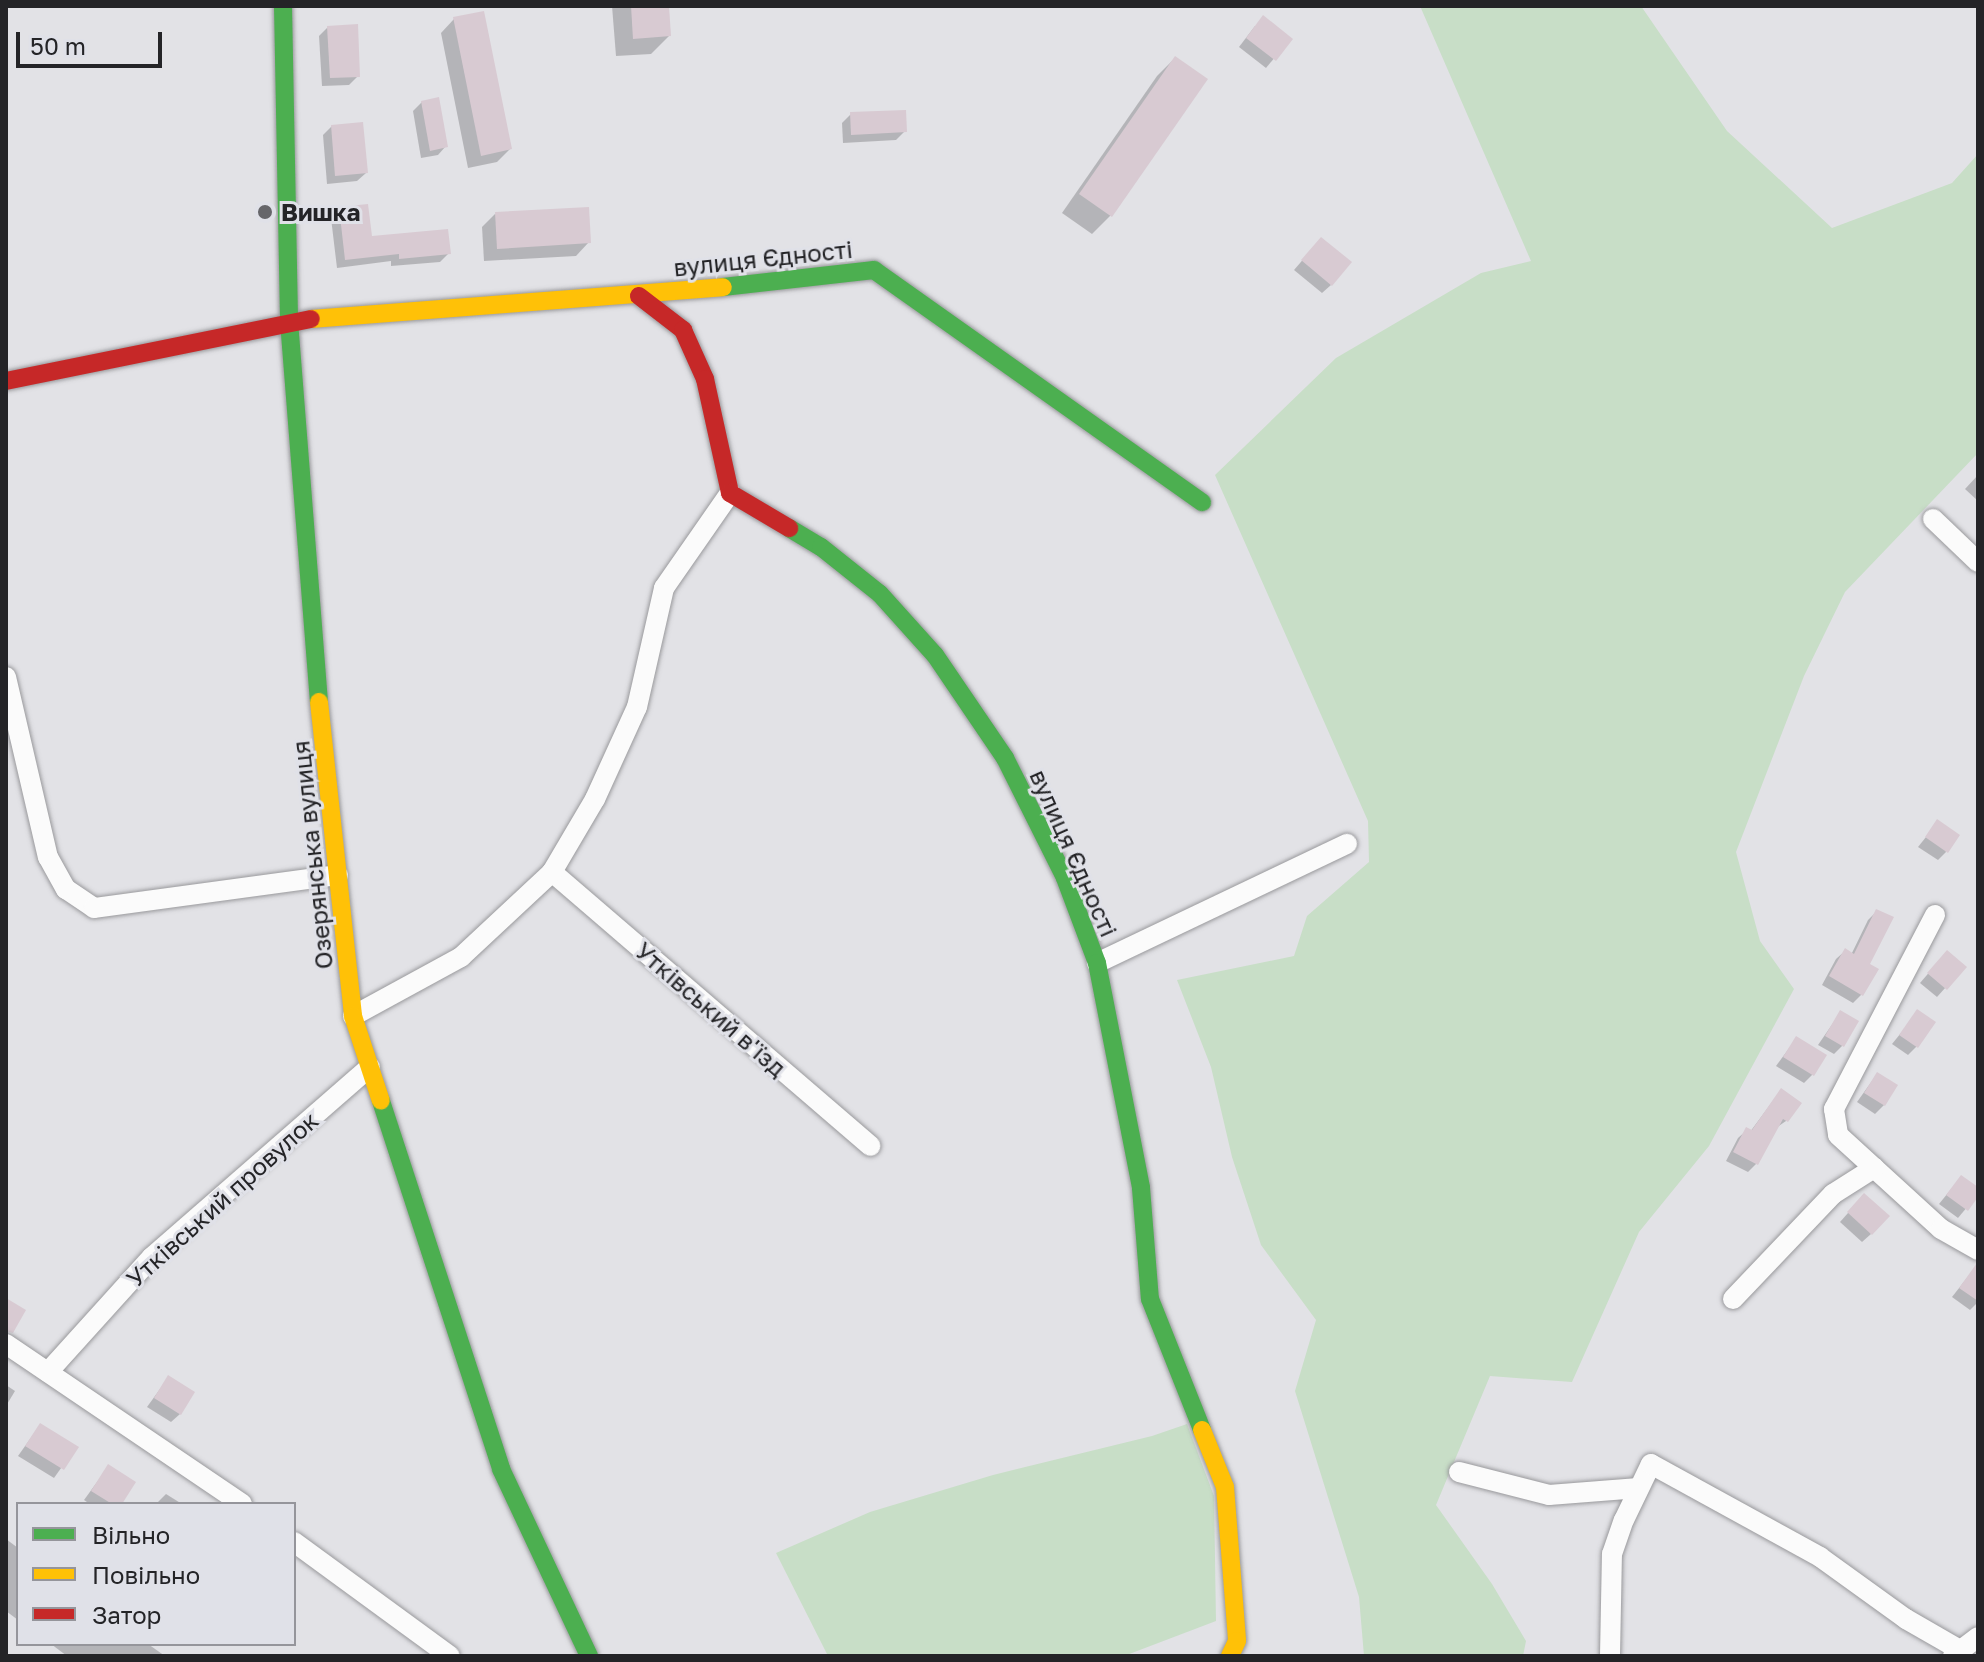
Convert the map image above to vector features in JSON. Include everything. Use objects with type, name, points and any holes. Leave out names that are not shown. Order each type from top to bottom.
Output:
[{"type":"street","name":"Озерянська вулиця","points":[[283,6],[289,321],[311,627],[353,1016],[501,1469],[589,1656]]},
{"type":"street","name":"вулиця Єдності","points":[[6,381],[289,321],[639,296],[874,270],[1202,502]]},
{"type":"street","name":"вулиця Єдності","points":[[639,296],[683,330],[705,379],[730,493],[821,547],[880,594],[935,655],[1005,758],[1065,878],[1097,963],[1141,1188],[1150,1299],[1225,1487],[1237,1641],[1230,1656]]},
{"type":"street","points":[[353,1016],[461,957],[552,872],[595,799],[637,707],[664,588],[730,493]]},
{"type":"street","points":[[1933,519],[1978,562]]},
{"type":"street","points":[[6,677],[48,857],[66,889],[94,908],[338,875]]},
{"type":"street","points":[[1097,963],[1347,844]]},
{"type":"street","name":"Утківський в'їзд","points":[[552,872],[870,1146]]},
{"type":"street","points":[[1935,915],[1834,1109],[1838,1135],[1941,1229],[1978,1250]]},
{"type":"street","name":"Утківський провулок","points":[[48,1372],[152,1257],[370,1067]]},
{"type":"street","points":[[1733,1299],[1833,1194],[1874,1168]]},
{"type":"street","points":[[6,1344],[239,1502]]},
{"type":"street","points":[[1610,1656],[1612,1554],[1651,1464],[1820,1557],[1956,1653],[1978,1637]]},
{"type":"street","points":[[1459,1472],[1549,1495],[1639,1488]]},
{"type":"street","points":[[296,1543],[450,1656]]},
{"type":"green space","points":[[1420,6],[1641,6],[1727,131],[1832,228],[1952,183],[1978,154],[1978,453],[1845,592],[1804,676],[1736,852],[1760,941],[1794,989],[1709,1146],[1639,1232],[1572,1382],[1490,1376],[1436,1505],[1492,1584],[1526,1641],[1523,1656],[1364,1656],[1359,1597],[1295,1391],[1316,1320],[1261,1245],[1232,1157],[1211,1067],[1177,980],[1294,956],[1307,916],[1369,862],[1368,821],[1215,475],[1336,358],[1481,273],[1531,261]]},
{"type":"green space","points":[[1187,1424],[1214,1496],[1216,1621],[1124,1656],[828,1656],[776,1553],[870,1512],[993,1475],[1152,1436]]},
{"type":"building","points":[[631,6],[669,6],[671,36],[633,39]]},
{"type":"building","points":[[484,11],[512,149],[481,156],[453,17]]},
{"type":"building","points":[[1263,15],[1293,39],[1276,61],[1246,38]]},
{"type":"building","points":[[358,24],[360,77],[330,78],[327,26]]},
{"type":"building","points":[[1175,56],[1208,79],[1112,217],[1079,194]]},
{"type":"building","points":[[439,97],[448,147],[430,151],[421,101]]},
{"type":"building","points":[[906,110],[907,132],[851,135],[850,112]]},
{"type":"building","points":[[363,122],[368,173],[335,176],[331,125]]},
{"type":"building","points":[[368,204],[372,236],[448,229],[451,254],[399,259],[399,254],[345,260],[339,207]]},
{"type":"building","points":[[589,207],[591,243],[497,249],[495,212]]},
{"type":"building","points":[[1321,237],[1352,262],[1332,286],[1301,260]]},
{"type":"building","points":[[1937,819],[1960,835],[1948,853],[1925,837]]},
{"type":"building","points":[[1876,909],[1894,917],[1870,964],[1879,969],[1863,996],[1829,976],[1845,948],[1854,954]]},
{"type":"building","points":[[1947,950],[1967,967],[1947,990],[1927,973]]},
{"type":"building","points":[[1917,1009],[1936,1022],[1918,1048],[1899,1035]]},
{"type":"building","points":[[1840,1010],[1859,1021],[1844,1047],[1825,1036]]},
{"type":"building","points":[[1796,1036],[1827,1055],[1814,1076],[1783,1057]]},
{"type":"building","points":[[1877,1072],[1898,1085],[1885,1106],[1864,1093]]},
{"type":"building","points":[[1781,1088],[1802,1103],[1788,1122],[1783,1119],[1758,1165],[1733,1152],[1746,1127],[1752,1130]]},
{"type":"building","points":[[1961,1175],[1978,1187],[1978,1197],[1968,1211],[1946,1195]]},
{"type":"building","points":[[1864,1193],[1890,1216],[1872,1235],[1847,1212]]},
{"type":"building","points":[[1978,1263],[1978,1301],[1959,1288]]},
{"type":"building","points":[[6,1298],[26,1310],[13,1333],[6,1331]]},
{"type":"building","points":[[168,1375],[195,1392],[181,1415],[154,1398]]},
{"type":"building","points":[[40,1423],[79,1447],[64,1470],[25,1446]]},
{"type":"building","points":[[108,1464],[136,1482],[123,1502],[109,1502],[91,1491]]},
{"type":"traffic: fast","points":[[283,6],[289,321],[319,702]]},
{"type":"traffic: fast","points":[[723,287],[874,270],[1202,502]]},
{"type":"traffic: fast","points":[[789,528],[821,547],[880,594],[935,655],[1005,758],[1065,878],[1097,963],[1141,1188],[1150,1299],[1202,1430]]},
{"type":"traffic: fast","points":[[381,1101],[501,1469],[589,1656]]},
{"type":"traffic: slow","points":[[311,319],[723,287]]},
{"type":"traffic: slow","points":[[319,702],[353,1016],[381,1101]]},
{"type":"traffic: slow","points":[[1202,1430],[1225,1487],[1237,1641],[1230,1656]]},
{"type":"traffic: jam","points":[[639,296],[683,330],[705,379],[730,493],[789,528]]},
{"type":"traffic: jam","points":[[6,381],[311,319]]},
{"type":"place","name":"Вишка","points":[[265,212]]}]
